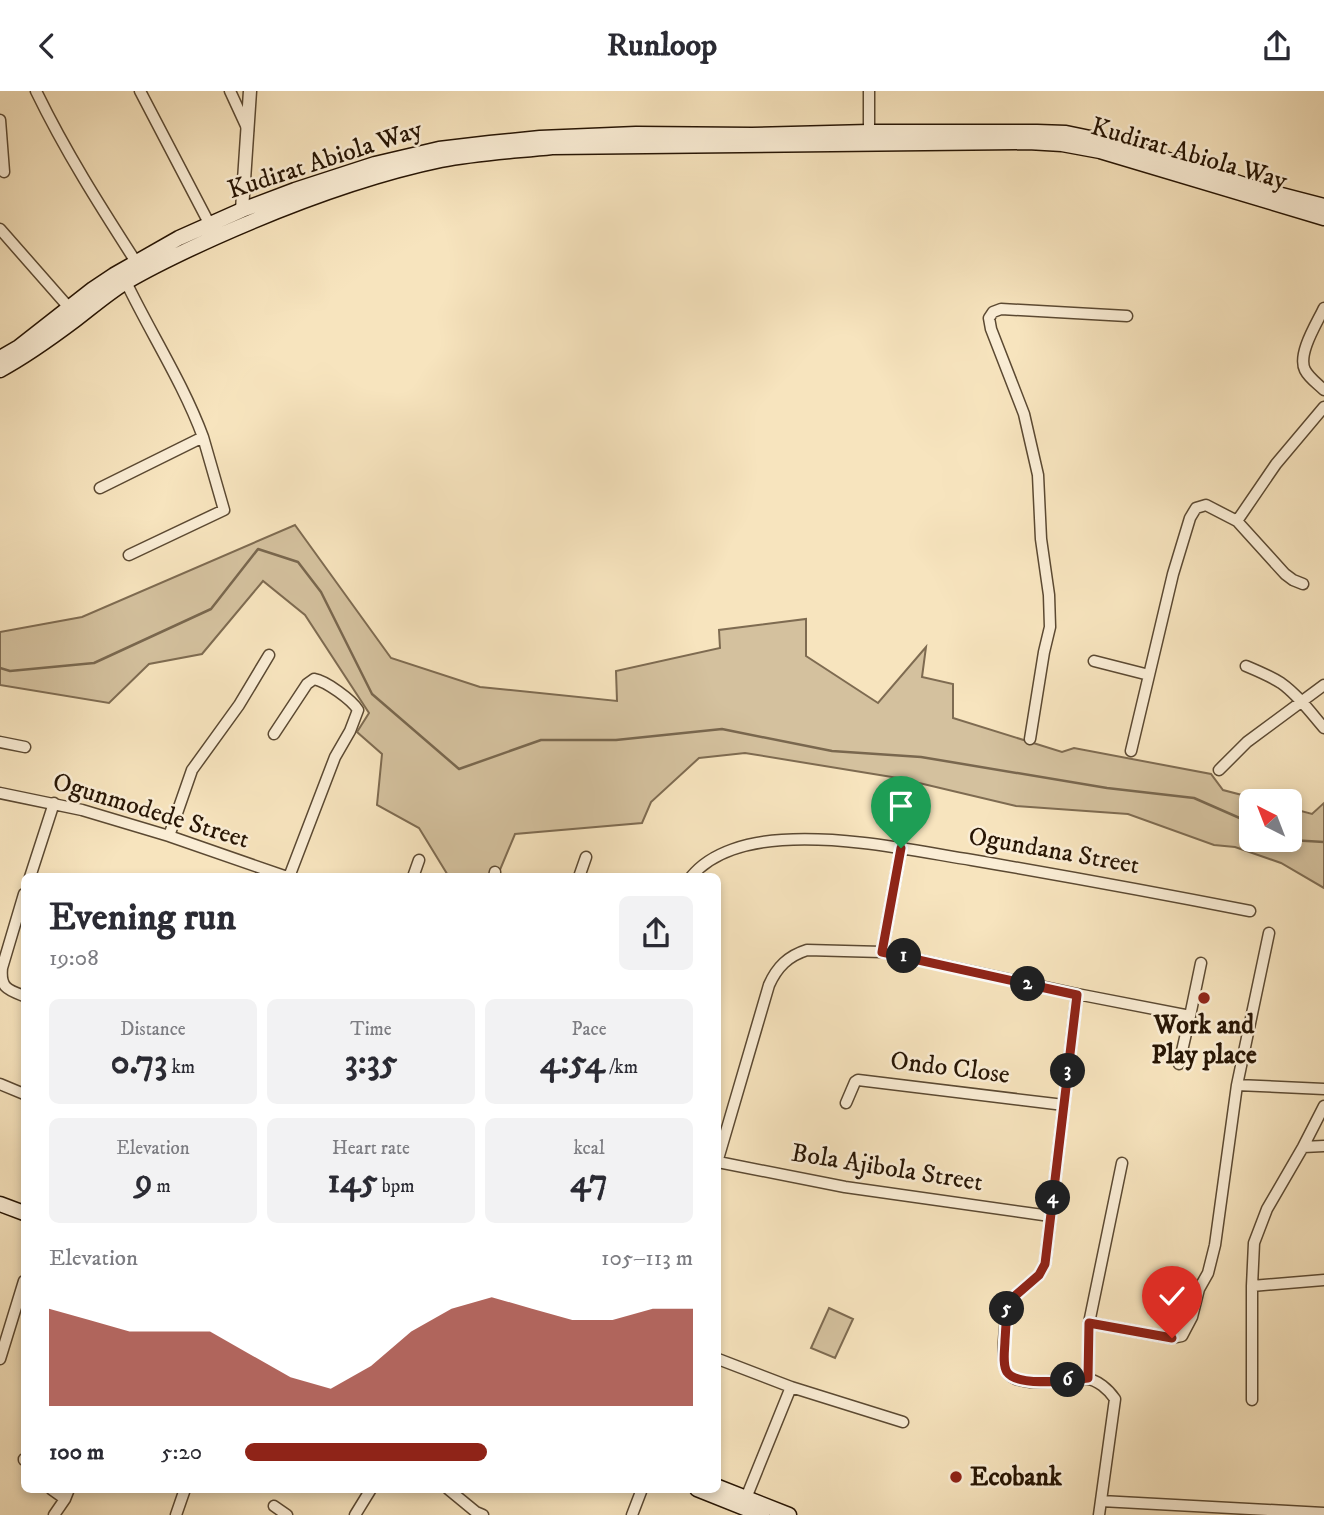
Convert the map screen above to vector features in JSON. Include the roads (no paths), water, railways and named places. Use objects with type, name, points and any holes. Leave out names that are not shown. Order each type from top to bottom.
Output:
[{"type":"main road","name":"Kudirat Abiola Way","points":[[0,358],[126,282],[204,242],[284,208],[394,171],[443,160],[552,147],[1066,133],[1147,153],[1251,187],[1324,206]]},
{"type":"main road","name":"Kudirat Abiola Way","points":[[0,370],[49,339],[93,289],[179,239],[242,210],[375,164],[439,149],[490,143],[582,135],[752,135],[1028,142],[1081,147],[1324,218]]},
{"type":"main road","points":[[0,1204],[21,1212]]},
{"type":"main road","points":[[0,1213],[21,1221]]},
{"type":"main road","points":[[721,1488],[789,1515]]},
{"type":"main road","points":[[706,1493],[762,1515]]},
{"type":"street","points":[[36,91],[61,142],[136,262]]},
{"type":"street","points":[[140,91],[210,225]]},
{"type":"street","points":[[230,91],[248,130]]},
{"type":"street","points":[[242,210],[250,91]]},
{"type":"street","points":[[869,91],[869,138]]},
{"type":"street","points":[[0,120],[2,173]]},
{"type":"street","points":[[2,173],[15,164]]},
{"type":"street","points":[[0,229],[74,313]]},
{"type":"street","points":[[126,282],[195,414],[224,510],[128,555]]},
{"type":"street","points":[[1324,307],[1302,358],[1306,373],[1324,390]]},
{"type":"street","points":[[1030,739],[1050,627],[1038,475],[1024,414],[989,318],[993,312],[1001,309],[1128,317]]},
{"type":"street","points":[[1237,521],[1276,464],[1324,407]]},
{"type":"street","points":[[100,488],[202,437]]},
{"type":"street","points":[[1131,751],[1173,574],[1190,518],[1196,508],[1206,505],[1237,521],[1285,574],[1303,584]]},
{"type":"street","points":[[169,836],[192,770],[239,705],[269,656]]},
{"type":"street","points":[[1094,661],[1149,675]]},
{"type":"street","points":[[1246,666],[1284,685],[1324,729]]},
{"type":"street","points":[[274,734],[312,680],[320,680],[358,710],[335,757],[290,873]]},
{"type":"street","points":[[1219,770],[1247,742],[1324,685]]},
{"type":"street","name":"Ogunmodede Street","points":[[0,743],[25,747]]},
{"type":"street","name":"Ogunmodede Street","points":[[0,793],[54,803],[169,836],[276,873]]},
{"type":"street","points":[[31,873],[54,803]]},
{"type":"street","name":"Ogundana Street","points":[[694,873],[717,856],[744,845],[781,840],[831,839],[901,848],[1124,886],[1250,911]]},
{"type":"street","points":[[882,952],[901,848]]},
{"type":"street","points":[[580,873],[586,857]]},
{"type":"street","points":[[414,873],[419,860]]},
{"type":"street","points":[[21,904],[1,968],[4,987],[21,995]]},
{"type":"street","points":[[1089,1323],[1172,1338],[1182,1336],[1187,1328],[1199,1289],[1208,1273],[1215,1245],[1237,1085],[1269,933]]},
{"type":"street","points":[[721,1150],[769,985],[775,972],[796,953],[807,950],[882,952],[1077,995],[1190,1016]]},
{"type":"street","points":[[1179,1064],[1201,964]]},
{"type":"street","points":[[1077,995],[1045,1264],[1039,1275],[1009,1301],[1004,1359],[1007,1371],[1015,1378],[1055,1382],[1088,1378],[1110,1391],[1115,1399],[1099,1515]]},
{"type":"street","name":"Ondo Close","points":[[846,1103],[858,1080],[1064,1105]]},
{"type":"street","points":[[0,1084],[21,1093]]},
{"type":"street","points":[[1237,1085],[1324,1089]]},
{"type":"street","points":[[1252,1400],[1254,1243],[1268,1209],[1324,1106]]},
{"type":"street","points":[[1303,1147],[1324,1146]]},
{"type":"street","name":"Bola Ajibola Street","points":[[721,1161],[845,1187],[1051,1216]]},
{"type":"street","points":[[1088,1378],[1089,1323],[1122,1163]]},
{"type":"street","points":[[1252,1286],[1324,1280]]},
{"type":"street","points":[[0,1359],[21,1291]]},
{"type":"street","points":[[721,1360],[791,1387],[903,1422]]},
{"type":"street","points":[[746,1498],[791,1387]]},
{"type":"street","points":[[176,1515],[184,1493]]},
{"type":"street","points":[[355,1515],[369,1493]]},
{"type":"street","points":[[453,1493],[478,1514]]},
{"type":"street","points":[[632,1515],[640,1493]]},
{"type":"street","points":[[54,1515],[67,1494]]},
{"type":"street","points":[[1101,1501],[1324,1513]]},
{"type":"street","points":[[274,1506],[287,1515]]},
{"type":"waterway","points":[[0,668],[10,671],[94,663],[211,609],[258,549],[298,562],[321,592],[372,694],[459,769],[541,740],[616,740],[722,729],[832,751],[921,757],[1107,788],[1194,798],[1239,818]]},
{"type":"waterway","points":[[1302,841],[1324,842]]},
{"type":"place","name":"Work and Play place","points":[[1204,998]]},
{"type":"place","name":"Ecobank","points":[[956,1477]]}]
